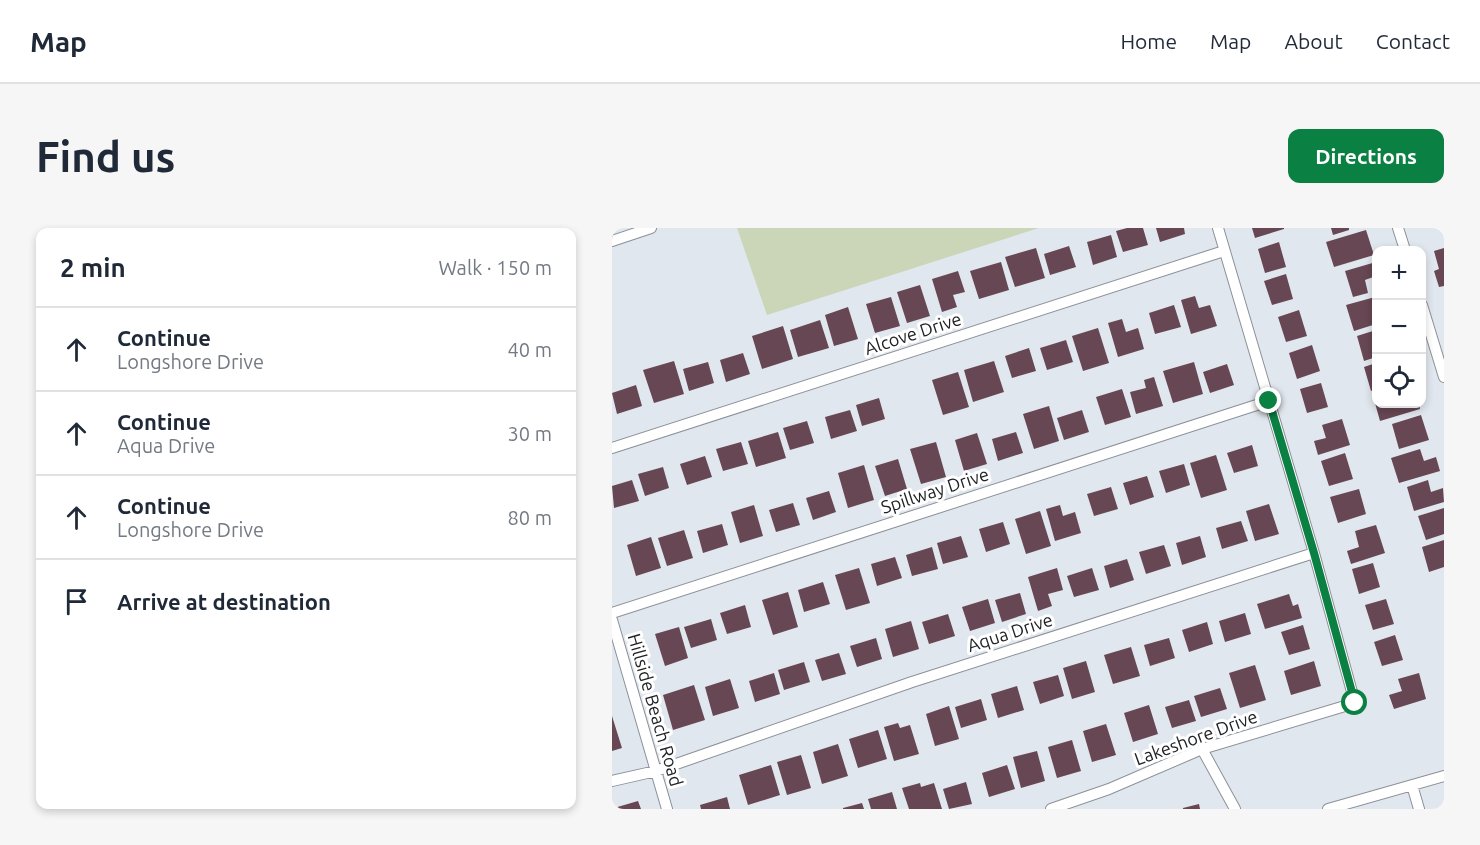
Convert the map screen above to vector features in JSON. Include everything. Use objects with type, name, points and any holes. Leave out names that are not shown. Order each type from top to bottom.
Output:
[{"type":"street","points":[[612,241],[651,228]]},
{"type":"street","points":[[1218,228],[1314,553]]},
{"type":"street","points":[[1399,228],[1404,246]]},
{"type":"street","name":"Alcove Drive","points":[[612,448],[1224,251]]},
{"type":"street","points":[[1426,318],[1444,377]]},
{"type":"street","name":"Spillway Drive","points":[[612,614],[1269,401]]},
{"type":"street","name":"Lakeshore Drive","points":[[1051,809],[1109,789],[1203,749],[1355,703],[1314,553]]},
{"type":"street","name":"Aqua Drive","points":[[612,781],[656,771],[912,682],[1314,553]]},
{"type":"street","name":"Hillside Beach Road","points":[[612,620],[667,809]]},
{"type":"street","points":[[1203,749],[1235,809]]},
{"type":"street","points":[[1328,809],[1444,776]]},
{"type":"street","points":[[1412,785],[1419,809]]},
{"type":"green space","points":[[737,228],[1039,228],[767,315]]},
{"type":"building","points":[[1143,228],[1148,245],[1123,252],[1116,231]]},
{"type":"building","points":[[1156,228],[1184,228],[1185,234],[1160,242]]},
{"type":"building","points":[[1252,228],[1284,228],[1284,229],[1255,238]]},
{"type":"building","points":[[1331,228],[1349,228],[1349,230],[1333,235]]},
{"type":"building","points":[[1366,230],[1372,256],[1334,267],[1326,242]]},
{"type":"building","points":[[1111,235],[1117,257],[1093,265],[1087,242]]},
{"type":"building","points":[[1279,242],[1286,267],[1265,273],[1258,249]]},
{"type":"building","points":[[1069,246],[1076,267],[1050,275],[1044,254]]},
{"type":"building","points":[[1036,248],[1045,278],[1015,287],[1005,257]]},
{"type":"building","points":[[1444,248],[1444,286],[1439,287],[1434,271],[1439,269],[1434,251]]},
{"type":"building","points":[[1001,262],[1009,290],[979,299],[970,271]]},
{"type":"building","points":[[1372,263],[1372,277],[1365,280],[1368,293],[1353,297],[1345,271]]},
{"type":"building","points":[[958,271],[965,292],[953,295],[957,307],[942,312],[932,279]]},
{"type":"building","points":[[1286,274],[1293,299],[1272,305],[1264,281]]},
{"type":"building","points":[[920,285],[930,316],[907,323],[897,292]]},
{"type":"building","points":[[1195,296],[1199,308],[1210,305],[1217,326],[1191,334],[1181,300]]},
{"type":"building","points":[[891,297],[900,326],[875,333],[866,304]]},
{"type":"building","points":[[1372,298],[1372,325],[1354,331],[1346,305]]},
{"type":"building","points":[[1174,305],[1181,327],[1155,334],[1149,313]]},
{"type":"building","points":[[848,307],[858,339],[834,346],[825,315]]},
{"type":"building","points":[[1299,310],[1307,336],[1286,342],[1278,317]]},
{"type":"building","points":[[1122,319],[1126,332],[1138,328],[1144,349],[1118,357],[1108,323]]},
{"type":"building","points":[[820,320],[829,348],[798,357],[790,330]]},
{"type":"building","points":[[783,326],[793,359],[762,369],[752,336]]},
{"type":"building","points":[[1098,328],[1109,363],[1083,371],[1072,336]]},
{"type":"building","points":[[1372,331],[1372,358],[1364,361],[1357,336]]},
{"type":"building","points":[[1066,340],[1073,362],[1047,370],[1040,348]]},
{"type":"building","points":[[1312,345],[1320,371],[1297,379],[1289,353]]},
{"type":"building","points":[[1029,348],[1036,371],[1012,378],[1005,356]]},
{"type":"building","points":[[743,353],[750,374],[726,382],[720,360]]},
{"type":"building","points":[[674,361],[684,394],[654,403],[643,370]]},
{"type":"building","points":[[994,361],[1004,392],[973,402],[964,370]]},
{"type":"building","points":[[708,362],[714,383],[689,391],[683,369]]},
{"type":"building","points":[[1194,362],[1203,394],[1173,403],[1163,371]]},
{"type":"building","points":[[1227,364],[1234,385],[1210,393],[1203,372]]},
{"type":"building","points":[[1372,364],[1371,391],[1364,367]]},
{"type":"building","points":[[958,372],[969,407],[943,415],[932,380]]},
{"type":"building","points":[[1154,377],[1163,406],[1136,414],[1130,392],[1146,388],[1144,380]]},
{"type":"building","points":[[1321,383],[1328,407],[1307,413],[1300,389]]},
{"type":"building","points":[[636,385],[642,406],[617,414],[612,393]]},
{"type":"building","points":[[1122,389],[1131,417],[1105,425],[1096,397]]},
{"type":"building","points":[[879,398],[885,419],[862,426],[856,405]]},
{"type":"building","points":[[1049,406],[1059,441],[1034,449],[1023,414]]},
{"type":"building","points":[[1376,408],[1420,408],[1420,409],[1380,421]]},
{"type":"building","points":[[850,410],[857,431],[831,439],[825,417]]},
{"type":"building","points":[[1082,410],[1089,432],[1064,440],[1057,418]]},
{"type":"building","points":[[1421,415],[1429,440],[1399,449],[1392,424]]},
{"type":"building","points":[[1342,419],[1350,445],[1318,455],[1314,441],[1326,438],[1322,425]]},
{"type":"building","points":[[807,421],[814,443],[790,450],[783,428]]},
{"type":"building","points":[[778,432],[786,458],[756,467],[748,441]]},
{"type":"building","points":[[1016,432],[1023,453],[998,461],[992,439]]},
{"type":"building","points":[[977,433],[987,464],[964,471],[955,440]]},
{"type":"building","points":[[741,442],[748,464],[723,471],[716,449]]},
{"type":"building","points":[[936,442],[946,477],[921,484],[910,449]]},
{"type":"building","points":[[1252,445],[1258,466],[1234,473],[1227,453]]},
{"type":"building","points":[[1420,449],[1424,461],[1436,457],[1440,471],[1399,483],[1391,458]]},
{"type":"building","points":[[1345,453],[1353,479],[1329,486],[1321,461]]},
{"type":"building","points":[[1216,455],[1227,490],[1201,498],[1190,463]]},
{"type":"building","points":[[705,456],[712,477],[687,485],[680,464]]},
{"type":"building","points":[[898,459],[907,489],[885,496],[875,466]]},
{"type":"building","points":[[1184,464],[1190,485],[1166,493],[1159,471]]},
{"type":"building","points":[[864,465],[874,500],[848,508],[838,473]]},
{"type":"building","points":[[663,467],[669,488],[645,496],[638,474]]},
{"type":"building","points":[[1147,476],[1154,497],[1130,505],[1123,483]]},
{"type":"building","points":[[632,480],[639,501],[614,508],[612,486]]},
{"type":"building","points":[[1428,480],[1431,492],[1443,488],[1444,502],[1414,511],[1407,487]]},
{"type":"building","points":[[1111,487],[1118,509],[1094,516],[1087,494]]},
{"type":"building","points":[[1359,489],[1366,514],[1338,523],[1330,497]]},
{"type":"building","points":[[829,491],[836,512],[813,520],[806,498]]},
{"type":"building","points":[[793,503],[800,525],[776,532],[769,510]]},
{"type":"building","points":[[1269,504],[1279,534],[1255,541],[1246,511]]},
{"type":"building","points":[[754,505],[763,536],[740,543],[731,512]]},
{"type":"building","points":[[1060,505],[1063,516],[1075,512],[1081,533],[1055,541],[1046,509]]},
{"type":"building","points":[[1444,508],[1444,534],[1426,540],[1418,516]]},
{"type":"building","points":[[1040,511],[1051,546],[1026,554],[1015,519]]},
{"type":"building","points":[[1241,521],[1248,541],[1222,549],[1216,528]]},
{"type":"building","points":[[1003,522],[1010,544],[986,552],[979,529]]},
{"type":"building","points":[[722,524],[728,545],[703,553],[697,531]]},
{"type":"building","points":[[1376,525],[1385,553],[1351,564],[1347,551],[1359,547],[1355,531]]},
{"type":"building","points":[[684,530],[693,558],[667,566],[658,538]]},
{"type":"building","points":[[961,536],[968,557],[943,564],[937,543]]},
{"type":"building","points":[[1200,536],[1206,557],[1182,565],[1176,543]]},
{"type":"building","points":[[651,537],[661,568],[636,576],[627,545]]},
{"type":"building","points":[[1444,540],[1444,567],[1429,572],[1422,547]]},
{"type":"building","points":[[1164,545],[1171,566],[1146,574],[1139,552]]},
{"type":"building","points":[[932,547],[938,569],[912,576],[906,555]]},
{"type":"building","points":[[895,557],[902,578],[877,586],[871,564]]},
{"type":"building","points":[[1127,559],[1134,580],[1110,588],[1104,566]]},
{"type":"building","points":[[1373,563],[1380,587],[1359,594],[1352,569]]},
{"type":"building","points":[[859,568],[870,603],[846,610],[835,575]]},
{"type":"building","points":[[1057,568],[1063,590],[1048,594],[1052,606],[1038,611],[1028,577]]},
{"type":"building","points":[[1092,568],[1099,590],[1074,597],[1067,576]]},
{"type":"building","points":[[823,582],[830,604],[804,612],[798,590]]},
{"type":"building","points":[[788,592],[798,627],[773,635],[762,600]]},
{"type":"building","points":[[1020,593],[1026,614],[1002,622],[995,600]]},
{"type":"building","points":[[1289,594],[1293,606],[1298,604],[1302,618],[1265,629],[1257,604]]},
{"type":"building","points":[[988,599],[995,623],[970,631],[962,607]]},
{"type":"building","points":[[1386,599],[1394,624],[1373,630],[1365,605]]},
{"type":"building","points":[[745,605],[751,627],[727,634],[720,613]]},
{"type":"building","points":[[1245,613],[1251,634],[1225,642],[1219,621]]},
{"type":"building","points":[[948,614],[955,636],[929,644],[922,622]]},
{"type":"building","points":[[711,619],[717,640],[691,648],[684,627]]},
{"type":"building","points":[[911,621],[919,649],[893,657],[885,629]]},
{"type":"building","points":[[1207,622],[1213,644],[1189,652],[1182,630]]},
{"type":"building","points":[[1303,625],[1310,649],[1289,655],[1281,632]]},
{"type":"building","points":[[679,627],[688,658],[665,666],[655,634]]},
{"type":"building","points":[[1395,635],[1403,660],[1382,666],[1374,642]]},
{"type":"building","points":[[876,638],[882,659],[857,667],[850,646]]},
{"type":"building","points":[[1169,638],[1175,658],[1150,666],[1144,645]]},
{"type":"building","points":[[1131,647],[1140,676],[1113,684],[1104,655]]},
{"type":"building","points":[[839,653],[846,674],[822,681],[815,660]]},
{"type":"building","points":[[1086,661],[1095,692],[1072,699],[1063,668]]},
{"type":"building","points":[[1314,661],[1321,686],[1291,695],[1284,671]]},
{"type":"building","points":[[804,662],[810,682],[784,690],[778,670]]},
{"type":"building","points":[[1255,665],[1266,700],[1240,708],[1229,673]]},
{"type":"building","points":[[774,673],[780,694],[755,702],[749,681]]},
{"type":"building","points":[[1419,673],[1426,699],[1394,709],[1389,695],[1402,691],[1398,679]]},
{"type":"building","points":[[1058,675],[1064,696],[1040,704],[1033,682]]},
{"type":"building","points":[[730,679],[739,708],[713,716],[705,687]]},
{"type":"building","points":[[694,685],[705,720],[673,730],[663,695]]},
{"type":"building","points":[[1017,686],[1024,710],[998,718],[991,694]]},
{"type":"building","points":[[1220,688],[1227,709],[1201,717],[1194,696]]},
{"type":"building","points":[[981,699],[987,720],[961,728],[955,707]]},
{"type":"building","points":[[1189,700],[1196,721],[1172,728],[1165,707]]},
{"type":"building","points":[[1149,705],[1158,734],[1133,742],[1124,713]]},
{"type":"building","points":[[949,706],[959,739],[935,746],[926,714]]},
{"type":"building","points":[[612,716],[622,748],[612,751]]},
{"type":"building","points":[[898,723],[900,728],[910,725],[919,754],[894,761],[884,727]]},
{"type":"building","points":[[1106,724],[1116,755],[1092,762],[1083,731]]},
{"type":"building","points":[[878,730],[887,759],[858,768],[849,739]]},
{"type":"building","points":[[1072,740],[1081,771],[1057,778],[1048,747]]},
{"type":"building","points":[[838,744],[848,776],[822,784],[813,752]]},
{"type":"building","points":[[1037,751],[1045,781],[1021,788],[1013,757]]},
{"type":"building","points":[[801,755],[811,788],[787,795],[777,762]]},
{"type":"building","points":[[771,765],[780,795],[748,805],[739,775]]},
{"type":"building","points":[[1007,765],[1015,789],[989,797],[982,773]]},
{"type":"building","points":[[966,782],[972,804],[949,809],[943,789]]},
{"type":"building","points":[[920,783],[921,787],[934,783],[942,809],[909,809],[902,788]]},
{"type":"building","points":[[892,792],[897,809],[871,809],[868,799]]},
{"type":"building","points":[[727,797],[730,809],[701,809],[700,805]]},
{"type":"building","points":[[638,801],[641,809],[614,809],[614,808]]},
{"type":"building","points":[[862,803],[864,809],[843,809],[843,808]]},
{"type":"building","points":[[1199,804],[1200,809],[1183,809],[1183,808]]},
{"type":"route","points":[[1269,401],[1355,703]]}]
